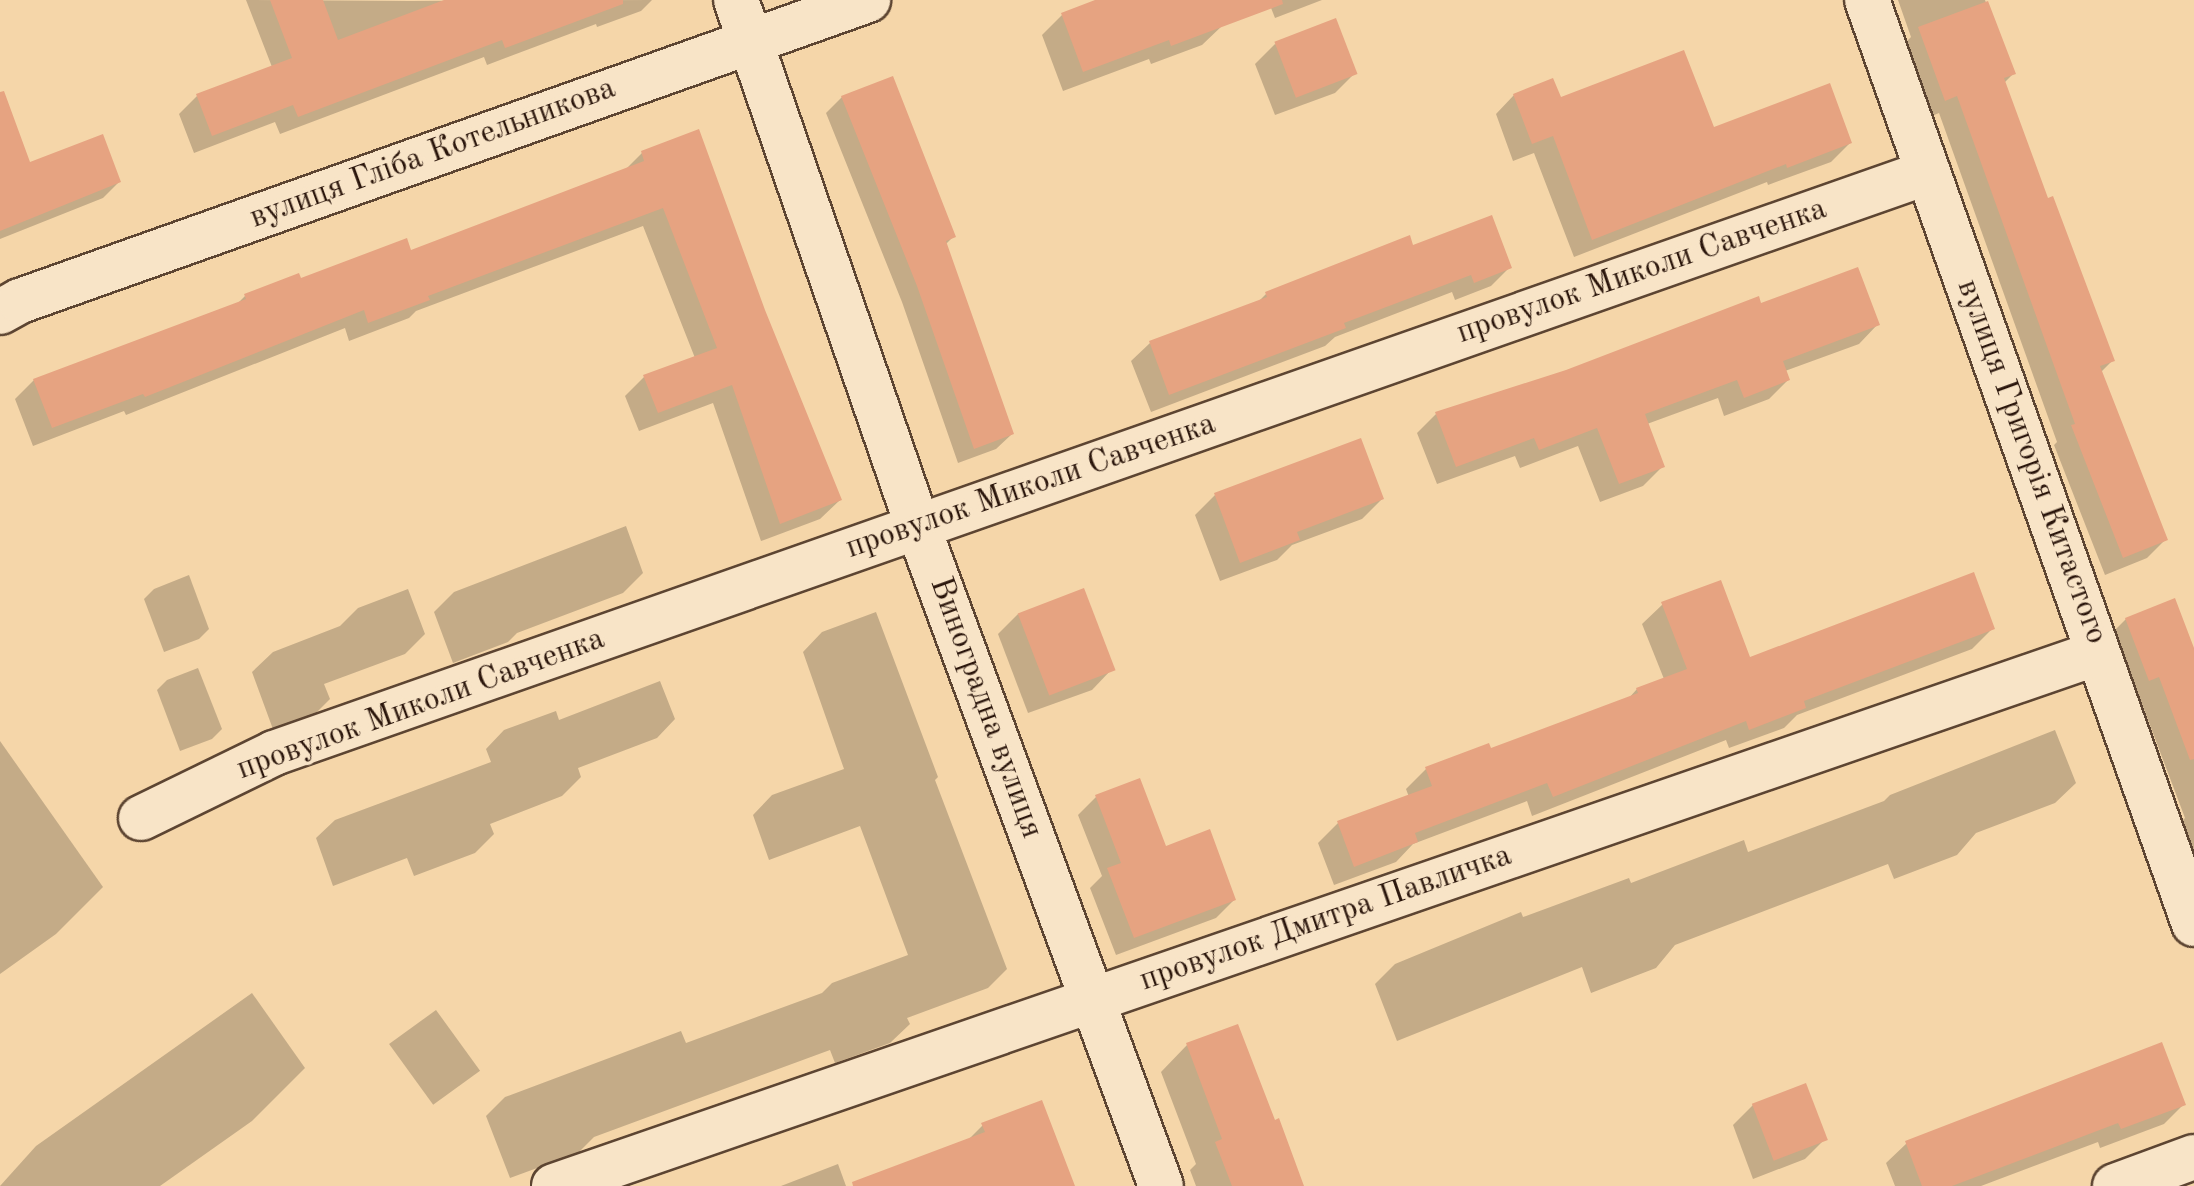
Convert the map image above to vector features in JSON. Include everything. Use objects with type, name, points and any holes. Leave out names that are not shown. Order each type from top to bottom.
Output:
[{"type":"street","name":"Виноградна вулиця","points":[[736,0],[918,527],[1161,1186]]},
{"type":"street","name":"вулиця Гліба Котельникова","points":[[0,312],[20,301],[868,0]]},
{"type":"street","name":"вулиця Григорія Китастого","points":[[1867,0],[2194,924]]},
{"type":"street","name":"провулок Миколи Савченка","points":[[141,818],[274,753],[1928,172]]},
{"type":"street","name":"провулок Дмитра Павличка","points":[[554,1186],[2098,653]]},
{"type":"street","points":[[2115,1186],[2194,1157]]},
{"type":"building","points":[[270,0],[323,0],[338,40],[444,0],[623,0],[623,4],[505,48],[502,40],[298,117],[293,105],[212,136],[196,94],[292,58]]},
{"type":"building","points":[[1095,0],[1282,0],[1283,4],[1171,46],[1169,40],[1083,72],[1061,13]]},
{"type":"building","points":[[1988,1],[2016,74],[2004,78],[2048,198],[2053,196],[2115,361],[2100,366],[2168,540],[2123,558],[2071,425],[2075,424],[1957,96],[1945,101],[1918,27]]},
{"type":"building","points":[[1336,18],[1358,74],[1296,98],[1274,42]]},
{"type":"building","points":[[1684,50],[1714,127],[1830,83],[1852,143],[1787,168],[1786,164],[1592,240],[1553,136],[1532,144],[1513,94],[1553,78],[1561,97]]},
{"type":"building","points":[[893,76],[956,237],[946,241],[1014,434],[974,449],[917,286],[841,96]]},
{"type":"building","points":[[4,91],[30,162],[103,134],[121,182],[0,231],[0,92]]},
{"type":"building","points":[[699,129],[765,310],[842,500],[780,524],[732,385],[658,413],[643,375],[717,348],[663,208],[428,296],[430,300],[368,323],[364,310],[145,397],[143,394],[52,428],[33,379],[246,299],[244,294],[299,273],[301,278],[407,238],[411,250],[644,161],[641,151]]},
{"type":"building","points":[[1492,215],[1512,268],[1474,283],[1471,275],[1344,323],[1346,328],[1169,395],[1149,341],[1267,297],[1265,292],[1410,235],[1413,245]]},
{"type":"building","points":[[1858,267],[1880,325],[1783,361],[1790,380],[1744,398],[1737,380],[1645,414],[1665,467],[1619,484],[1597,428],[1539,450],[1534,438],[1456,467],[1435,412],[1566,370],[1759,296],[1761,303]]},
{"type":"building","points":[[1361,438],[1384,499],[1297,532],[1300,540],[1240,563],[1214,493]]},
{"type":"building","points":[[1974,572],[1995,629],[1804,701],[1806,708],[1749,730],[1746,721],[1553,797],[1547,783],[1415,833],[1418,842],[1354,867],[1337,821],[1432,786],[1425,767],[1489,743],[1491,748],[1638,693],[1636,688],[1687,669],[1661,602],[1721,580],[1750,657]]},
{"type":"building","points":[[1084,588],[1116,670],[1049,696],[1018,613]]},
{"type":"building","points":[[2175,598],[2194,648],[2194,759],[2190,760],[2159,677],[2149,681],[2125,618]]},
{"type":"building","points":[[1140,778],[1166,846],[1210,829],[1236,900],[1134,938],[1107,868],[1121,863],[1095,795]]},
{"type":"building","points":[[1238,1024],[1275,1120],[1279,1118],[1304,1186],[1232,1186],[1215,1142],[1222,1139],[1186,1043]]},
{"type":"building","points":[[2162,1042],[2186,1105],[2121,1129],[2118,1123],[1952,1186],[1922,1186],[1905,1141]]},
{"type":"building","points":[[1806,1083],[1828,1140],[1774,1161],[1752,1104]]},
{"type":"building","points":[[1042,1100],[1075,1186],[853,1186],[852,1182],[985,1132],[981,1123]]}]
